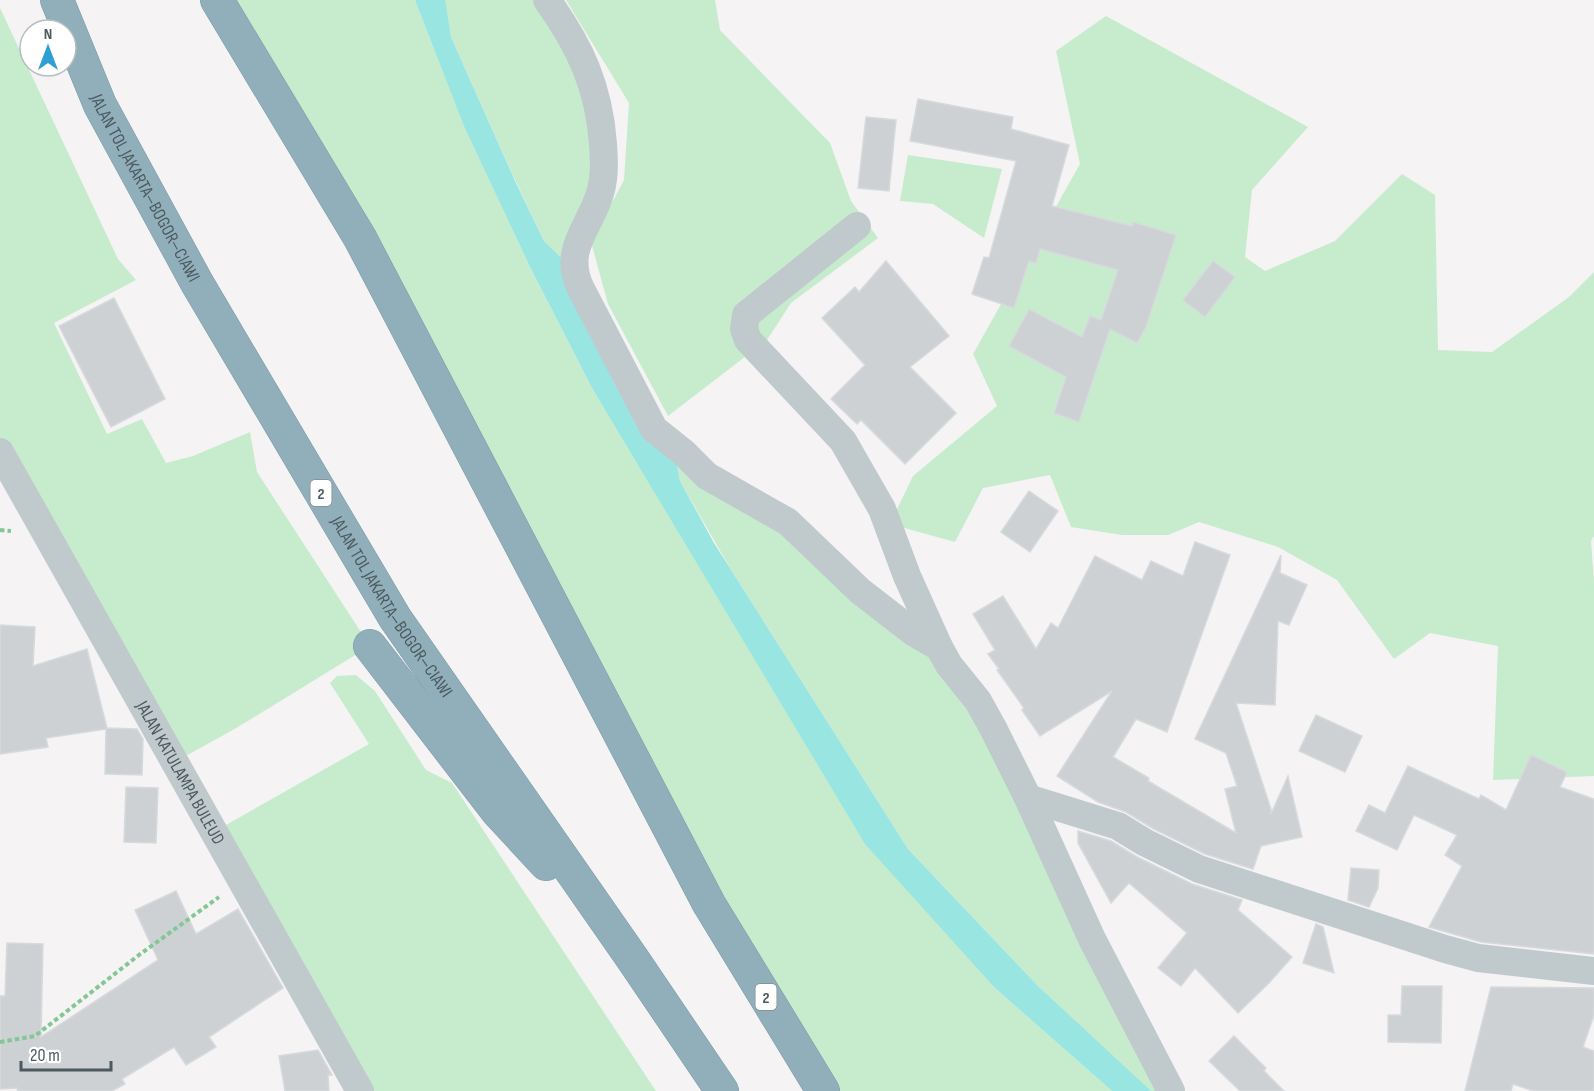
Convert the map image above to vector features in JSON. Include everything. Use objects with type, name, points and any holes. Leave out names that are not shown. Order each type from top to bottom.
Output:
[{"type":"highway","name":"JALAN TOL JAKARTA–BOGOR–CIAWI","points":[[57,0],[100,105],[197,283],[395,618],[722,1091]]},
{"type":"highway","name":"2","points":[[217,0],[360,238],[709,904],[823,1091]]},
{"type":"highway","points":[[370,646],[497,811],[632,958]]},
{"type":"street","points":[[547,0],[565,25],[587,68],[601,116],[603,176],[600,192],[575,247],[574,257],[578,283],[654,429],[707,476],[788,522],[860,591],[913,632],[939,648]]},
{"type":"street","points":[[857,226],[746,315],[744,329],[748,340],[843,441],[882,508],[907,576],[939,648],[949,665],[978,701],[1028,798],[1092,939],[1171,1091]]},
{"type":"street","name":"JALAN KATULAMPA BULEUD","points":[[0,452],[360,1091]]},
{"type":"street","points":[[1028,798],[1119,826],[1144,842],[1199,869],[1445,949],[1478,958],[1594,971]]},
{"type":"path","points":[[0,1042],[35,1036],[139,955],[242,881]]},
{"type":"green space","points":[[217,0],[415,0],[466,129],[530,267],[592,388],[644,473],[995,988],[1112,1091],[823,1091]]},
{"type":"green space","points":[[444,0],[547,0],[601,116],[573,269],[544,241],[451,37]]},
{"type":"green space","points":[[566,0],[715,0],[720,30],[830,143],[851,201],[878,238],[791,303],[767,340],[668,416],[608,304],[591,242],[624,180],[629,103]]},
{"type":"green space","points":[[0,8],[18,46],[18,78],[33,78],[118,259],[136,280],[54,323],[107,434],[142,419],[166,463],[193,456],[250,432],[257,472],[370,646],[238,727],[175,762],[0,452]]},
{"type":"green space","points":[[1106,16],[1308,127],[1252,190],[1245,257],[1265,271],[1335,241],[1402,174],[1435,195],[1438,350],[1492,352],[1569,297],[1594,272],[1594,536],[1591,541],[1594,583],[1594,776],[1493,780],[1498,646],[1430,633],[1394,659],[1337,580],[1278,547],[1199,522],[1168,535],[1122,535],[1071,527],[1050,475],[983,488],[955,542],[890,524],[913,476],[997,406],[973,354],[1080,164],[1056,51]]},
{"type":"green space","points":[[908,155],[1002,169],[984,238],[933,204],[900,201]]},
{"type":"green space","points":[[677,465],[694,472],[720,467],[792,515],[939,647],[1171,1091],[1149,1091],[1039,987],[908,849],[730,568],[680,481]]},
{"type":"green space","points":[[356,675],[375,691],[426,770],[452,783],[656,1091],[361,1091],[210,834],[369,744],[330,683],[337,676]]},
{"type":"water","points":[[415,0],[445,0],[451,37],[544,241],[573,269],[677,465],[680,481],[714,543],[908,849],[1039,987],[1151,1091],[1112,1091],[995,988],[865,844],[592,388],[530,267],[464,126]]},
{"type":"building","points":[[918,99],[1013,117],[1011,129],[1069,145],[1052,206],[1132,226],[1133,222],[1176,235],[1146,327],[1137,343],[1110,329],[1079,422],[1054,413],[1066,377],[1009,346],[1029,309],[1082,337],[1090,316],[1101,320],[1118,270],[1040,249],[1036,263],[1029,261],[1014,308],[972,294],[984,257],[989,258],[1016,161],[910,141]]},
{"type":"building","points":[[866,117],[896,120],[889,191],[858,188]]},
{"type":"building","points":[[886,261],[949,336],[910,367],[956,413],[905,464],[861,420],[857,424],[831,399],[865,365],[822,318],[855,287],[859,292]]},
{"type":"building","points":[[1213,261],[1235,277],[1205,317],[1183,300]]},
{"type":"building","points":[[114,298],[165,399],[111,427],[59,326]]},
{"type":"building","points":[[1029,491],[1058,511],[1030,552],[1001,532]]},
{"type":"building","points":[[1195,542],[1230,555],[1167,732],[1136,719],[1113,757],[1149,778],[1148,781],[1236,833],[1225,789],[1237,786],[1226,753],[1195,739],[1281,555],[1280,573],[1307,585],[1289,625],[1278,621],[1275,705],[1236,703],[1271,814],[1288,776],[1302,837],[1261,846],[1253,869],[1205,854],[1152,828],[1126,812],[1098,802],[1057,776],[1112,691],[1040,736],[988,654],[995,650],[973,614],[1003,596],[1036,649],[1051,623],[1058,628],[1095,556],[1142,580],[1151,561],[1183,576]]},
{"type":"building","points":[[0,625],[35,627],[33,666],[87,649],[107,728],[137,729],[143,739],[142,775],[105,774],[106,729],[46,738],[48,747],[0,754]]},
{"type":"building","points":[[1316,715],[1362,736],[1345,772],[1299,751]]},
{"type":"building","points":[[1531,755],[1567,772],[1560,787],[1594,799],[1594,954],[1481,942],[1429,927],[1462,866],[1445,855],[1457,835],[1414,815],[1397,850],[1356,831],[1369,805],[1385,813],[1408,766],[1479,799],[1481,795],[1506,810]]},
{"type":"building","points":[[126,787],[158,788],[156,843],[124,842]]},
{"type":"building","points":[[1078,831],[1111,841],[1137,857],[1192,884],[1242,900],[1238,910],[1292,957],[1238,1013],[1195,968],[1181,986],[1158,968],[1187,933],[1129,883],[1111,903],[1078,843]]},
{"type":"building","points":[[1351,868],[1379,870],[1378,888],[1369,907],[1348,900]]},
{"type":"building","points":[[176,891],[196,934],[238,909],[283,988],[209,1037],[216,1047],[186,1065],[174,1047],[122,1079],[125,1084],[112,1091],[0,1089],[0,996],[5,996],[7,943],[43,944],[41,1037],[158,960],[135,910]]},
{"type":"building","points":[[1316,924],[1323,927],[1334,973],[1303,963]]},
{"type":"building","points":[[1402,986],[1442,986],[1441,1043],[1388,1042],[1388,1015],[1401,1015]]},
{"type":"building","points":[[1491,987],[1594,988],[1594,1015],[1583,1047],[1594,1051],[1594,1091],[1533,1091],[1513,1084],[1511,1091],[1465,1091]]},
{"type":"building","points":[[1234,1036],[1266,1068],[1264,1071],[1284,1091],[1240,1091],[1209,1061]]},
{"type":"building","points":[[318,1050],[332,1075],[328,1075],[329,1091],[285,1091],[279,1056]]}]
